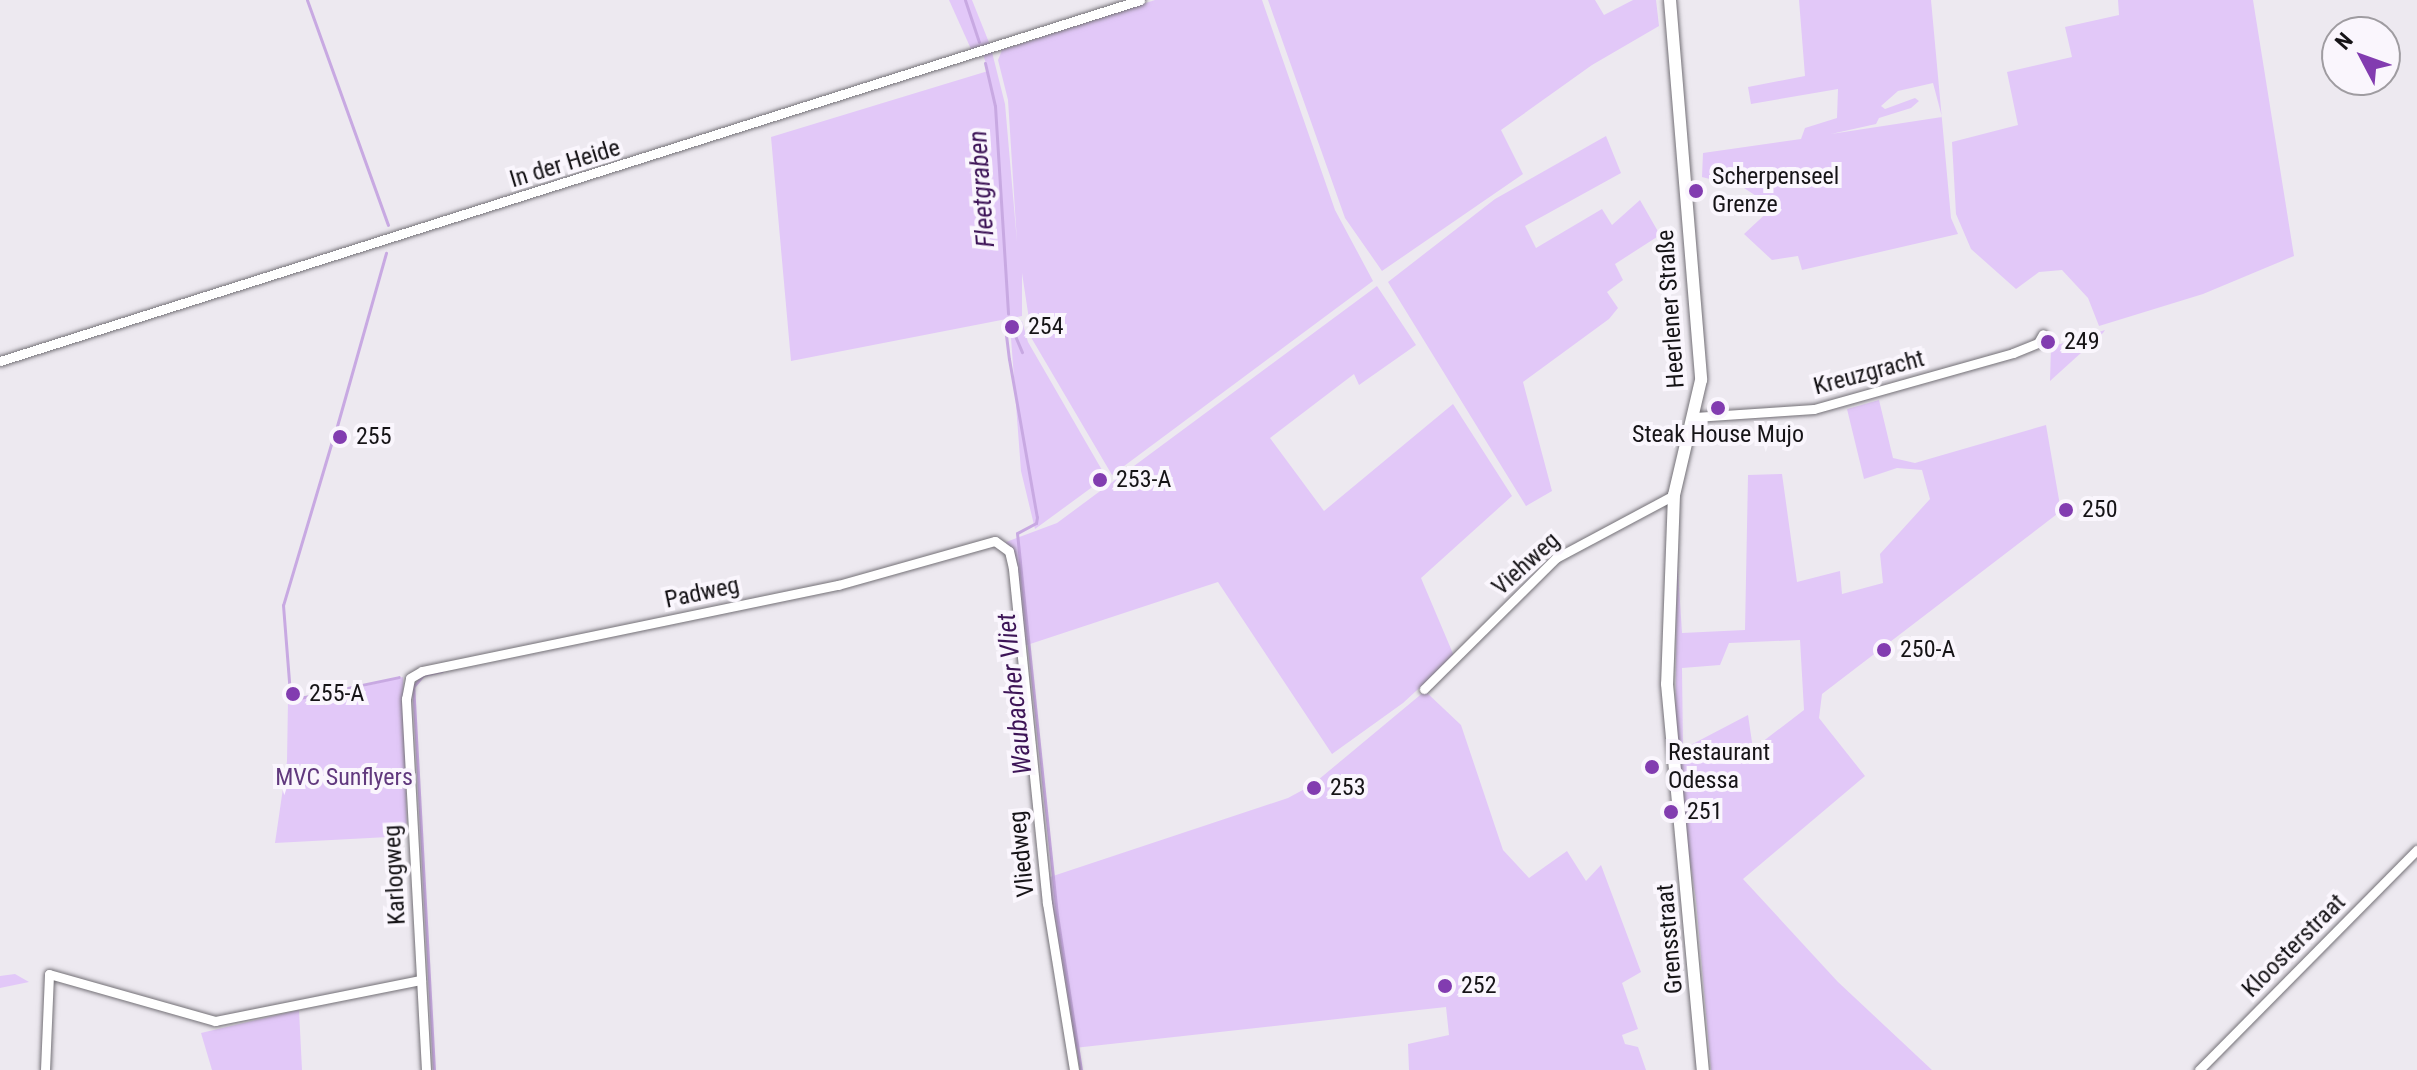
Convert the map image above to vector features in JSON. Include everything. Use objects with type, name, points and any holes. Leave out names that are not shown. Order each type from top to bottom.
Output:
[{"type":"main road","name":"Heerlener Straße","points":[[1670,0],[1700,344],[1695,417],[1674,495],[1667,684],[1677,804]]},
{"type":"main road","name":"Grensstraat","points":[[1677,804],[1703,1070]]},
{"type":"street","name":"In der Heide","points":[[0,361],[1140,0]]},
{"type":"street","name":"Kreuzgracht","points":[[1695,417],[1816,409],[2013,353],[2038,343],[2043,334]]},
{"type":"street","name":"Viehweg","points":[[1424,689],[1556,558],[1674,495]]},
{"type":"street","name":"Padweg","points":[[410,678],[422,671],[838,585],[1001,542]]},
{"type":"street","name":"Vliedweg","points":[[1001,542],[1013,569],[1047,903],[1074,1070]]},
{"type":"street","name":"Karlogweg","points":[[410,678],[406,699],[426,1070]]},
{"type":"street","name":"Kloosterstraat","points":[[2199,1070],[2417,850]]},
{"type":"street","points":[[45,1070],[49,974],[215,1021],[421,980]]},
{"type":"green space","points":[[949,0],[972,0],[990,45],[971,49]]},
{"type":"green space","points":[[1155,0],[1262,0],[1335,210],[1373,281],[1112,475],[1032,339],[1022,273],[1022,316],[791,361],[771,137],[988,71],[983,54],[992,52],[1005,104],[1017,242],[1008,100],[998,60],[1002,50]]},
{"type":"green space","points":[[1268,0],[1595,0],[1604,15],[1633,0],[1656,0],[1659,26],[1592,65],[1501,130],[1523,174],[1382,271],[1345,218]]},
{"type":"green space","points":[[1799,0],[1931,0],[1942,115],[1933,83],[1898,91],[1881,106],[1885,109],[1915,98],[1919,101],[1911,108],[1879,118],[1876,124],[1831,134],[1942,117],[1951,218],[1958,234],[1802,270],[1798,256],[1772,260],[1744,234],[1773,207],[1744,188],[1702,177],[1703,153],[1801,139],[1805,128],[1837,118],[1838,89],[1751,104],[1748,87],[1805,76]]},
{"type":"green space","points":[[2118,0],[2253,0],[2294,256],[2203,294],[2099,326],[2088,298],[2062,270],[2039,272],[2016,289],[1971,249],[1956,214],[1952,142],[2018,125],[2007,72],[2072,57],[2065,27],[2119,15]]},
{"type":"green space","points":[[1606,136],[1621,173],[1525,226],[1536,248],[1602,209],[1612,225],[1640,200],[1660,235],[1615,264],[1623,280],[1607,292],[1618,308],[1609,319],[1523,382],[1552,491],[1526,506],[1388,282],[1495,199]]},
{"type":"green space","points":[[1377,286],[1416,345],[1359,385],[1354,374],[1270,438],[1324,511],[1453,404],[1512,496],[1421,578],[1454,656],[1403,703],[1332,754],[1218,582],[1024,646],[1006,542],[1057,523]]},
{"type":"green space","points":[[1022,321],[1028,342],[1106,477],[1035,529],[1021,471],[1010,325]]},
{"type":"green space","points":[[2105,330],[2103,333],[2050,381],[2051,347]]},
{"type":"green space","points":[[1879,400],[1893,458],[1915,463],[2046,425],[2061,511],[1822,694],[1819,718],[1865,776],[1743,879],[1838,982],[1932,1070],[1711,1070],[1696,900],[1675,762],[1677,555],[1682,633],[1745,630],[1748,475],[1782,474],[1797,582],[1840,571],[1842,594],[1883,583],[1880,554],[1930,499],[1922,470],[1897,468],[1864,479],[1847,409]],"holes":[[[1800,640],[1804,710],[1753,749],[1748,715],[1683,749],[1682,668],[1720,665],[1729,643]]]},
{"type":"green space","name":"MVC Sunflyers","points":[[403,677],[407,836],[275,843],[287,761],[288,700],[293,695],[318,698]]},
{"type":"green space","points":[[1425,691],[1461,725],[1503,850],[1529,878],[1567,851],[1586,881],[1601,865],[1641,972],[1622,983],[1638,1029],[1622,1035],[1625,1044],[1638,1047],[1646,1070],[1409,1070],[1408,1044],[1449,1035],[1446,1007],[1074,1048],[1047,878],[1288,798],[1312,785]]},
{"type":"green space","points":[[15,974],[29,982],[0,988],[0,976]]},
{"type":"green space","points":[[299,1010],[302,1070],[212,1070],[201,1033]]},
{"type":"waterway","points":[[307,0],[388,225]]},
{"type":"waterway","name":"Fleetgraben","points":[[965,0],[979,42]]},
{"type":"waterway","name":"Fleetgraben","points":[[985,63],[995,106],[1008,314]]},
{"type":"waterway","points":[[337,426],[386,253]]},
{"type":"waterway","name":"Waubacher Vliet","points":[[1012,328],[1006,335],[1009,359],[1037,517],[1036,523],[1017,533],[1057,915],[1081,1070]]},
{"type":"waterway","name":"Fleetgraben","points":[[1013,331],[1022,352]]},
{"type":"waterway","points":[[332,441],[283,605],[290,694],[295,699],[399,677]]},
{"type":"waterway","points":[[434,1070],[413,687],[423,675],[442,671]]},
{"type":"place","name":"Scherpenseel Grenze","points":[[1696,191]]},
{"type":"place","name":"254","points":[[1012,327]]},
{"type":"place","name":"249","points":[[2048,342]]},
{"type":"place","name":"Steak House Mujo","points":[[1718,408]]},
{"type":"place","name":"255","points":[[340,437]]},
{"type":"place","name":"253-A","points":[[1100,480]]},
{"type":"place","name":"250","points":[[2066,510]]},
{"type":"place","name":"250-A","points":[[1884,650]]},
{"type":"place","name":"255-A","points":[[293,694]]},
{"type":"place","name":"Restaurant Odessa","points":[[1652,767]]},
{"type":"place","name":"253","points":[[1314,788]]},
{"type":"place","name":"251","points":[[1671,812]]},
{"type":"place","name":"252","points":[[1445,986]]}]
